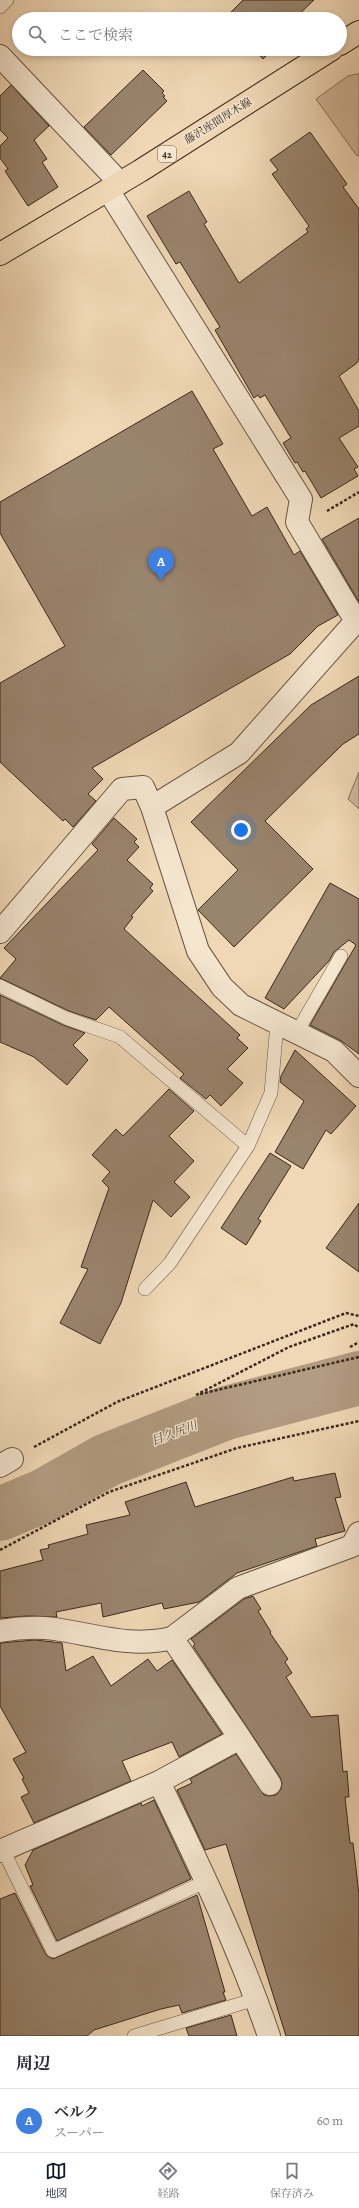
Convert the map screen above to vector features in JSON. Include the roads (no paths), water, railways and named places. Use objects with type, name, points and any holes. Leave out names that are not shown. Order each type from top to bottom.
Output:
[{"type":"main road","name":"藤沢座間厚木線","points":[[0,254],[114,187],[321,56]]},
{"type":"street","points":[[2,64],[114,187],[301,499],[297,522],[356,621],[240,753],[152,807]]},
{"type":"street","points":[[0,932],[122,789],[143,787],[152,807],[198,951],[222,987],[241,1005],[334,1051],[359,1076]]},
{"type":"street","points":[[0,1631],[53,1629],[117,1641],[153,1643],[172,1638],[238,1588],[357,1545]]},
{"type":"street","points":[[172,1638],[270,1784]]},
{"type":"street","points":[[1,1851],[158,1782],[240,1738]]},
{"type":"street","points":[[158,1782],[208,1881],[256,1999],[268,2036]]},
{"type":"lane","points":[[0,6],[7,0]]},
{"type":"lane","points":[[297,1032],[341,956]]},
{"type":"lane","points":[[0,986],[66,1018],[120,1037],[248,1146]]},
{"type":"lane","points":[[145,1289],[170,1263],[248,1146],[271,1093],[277,1023]]},
{"type":"lane","points":[[1,1851],[53,1951],[208,1881]]},
{"type":"lane","points":[[134,2036],[256,1999]]},
{"type":"waterway","name":"目久尻川","points":[[0,1514],[45,1495],[107,1460],[226,1413],[359,1378]]},
{"type":"place","name":"ベルク","points":[[161,581]]}]
